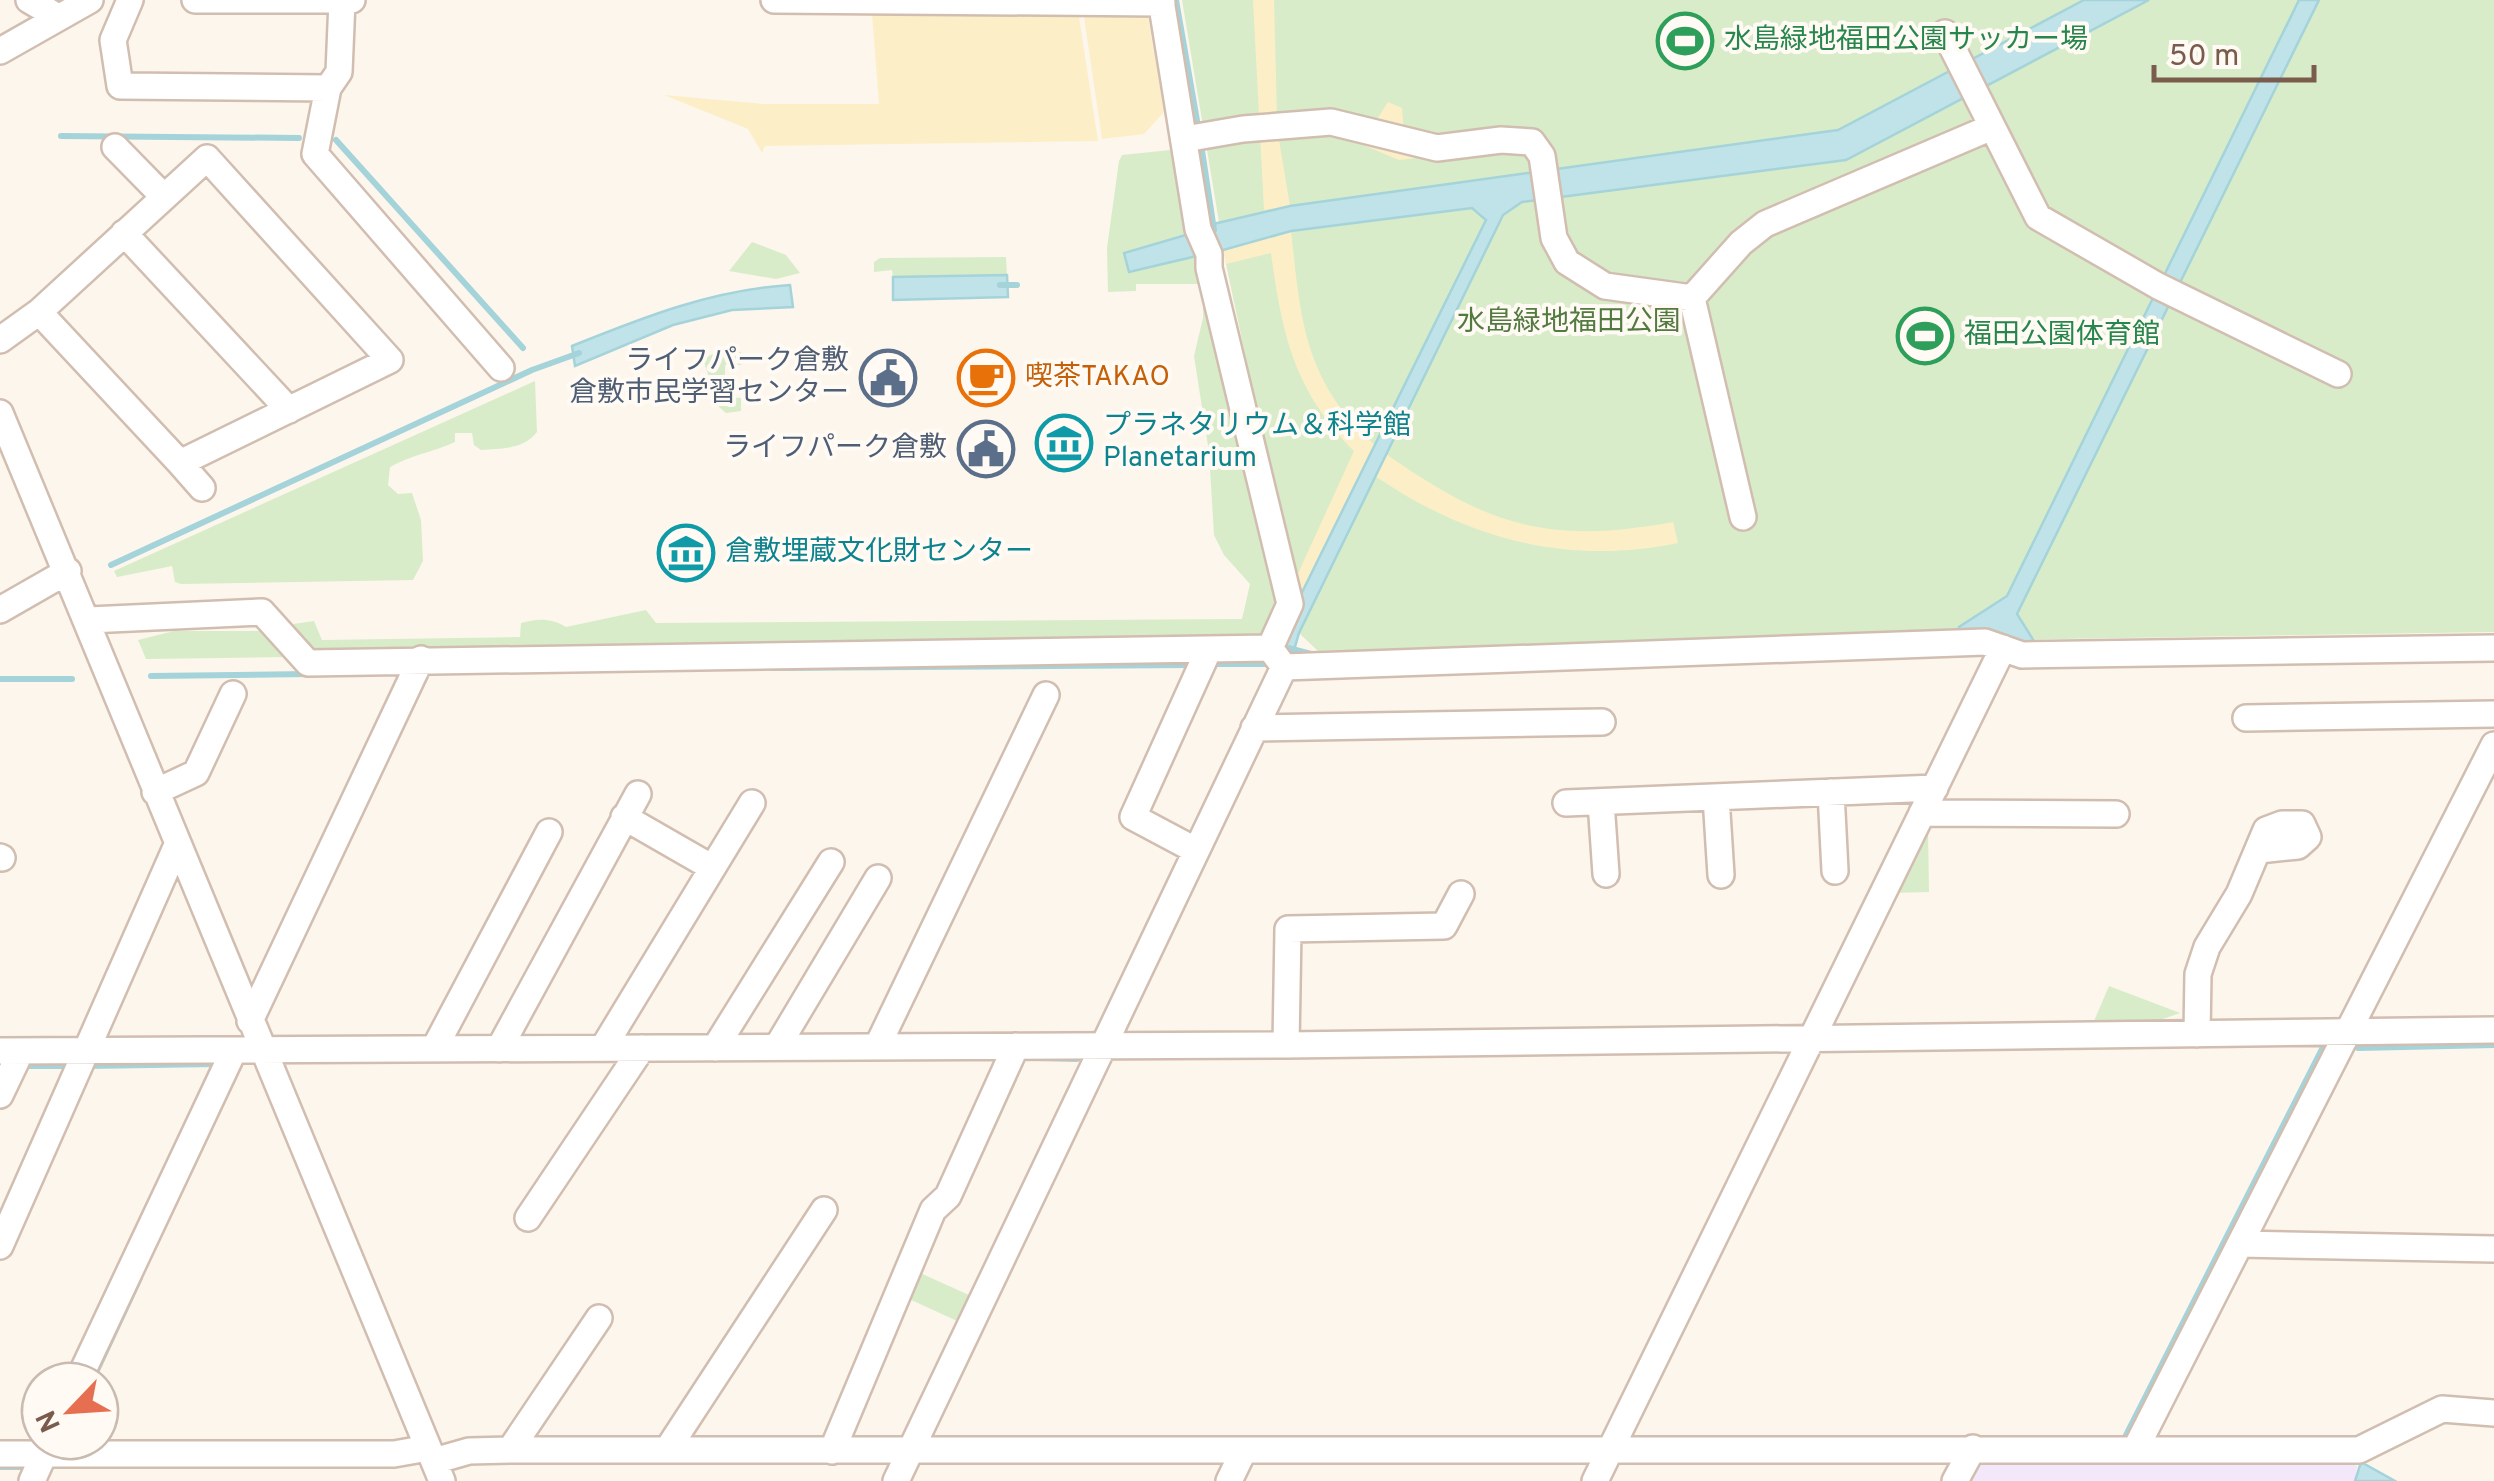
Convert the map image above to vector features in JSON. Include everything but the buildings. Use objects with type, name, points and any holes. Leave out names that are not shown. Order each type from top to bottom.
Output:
[{"type":"street","points":[[29,0],[58,17]]},
{"type":"street","points":[[0,50],[90,0]]},
{"type":"street","points":[[130,0],[114,40],[120,86],[328,88]]},
{"type":"street","points":[[195,0],[352,0]]},
{"type":"street","points":[[774,0],[1162,1],[1195,136],[1198,229],[1209,254],[1290,604],[1254,728],[896,1481]]},
{"type":"street","points":[[342,1],[338,72],[328,88],[315,154],[501,368]]},
{"type":"street","points":[[1945,34],[2038,217],[2167,290],[2338,374]]},
{"type":"street","points":[[1195,136],[1331,122],[1437,148],[1502,140],[1532,142],[1542,156],[1554,238],[1567,262],[1605,286],[1692,298]]},
{"type":"street","points":[[1692,298],[1741,243],[1766,224],[1992,127]]},
{"type":"street","points":[[116,147],[164,197]]},
{"type":"street","points":[[0,340],[39,312],[206,158],[390,360],[180,464]]},
{"type":"street","points":[[124,234],[289,410]]},
{"type":"street","points":[[1692,298],[1744,517]]},
{"type":"street","points":[[39,312],[202,488]]},
{"type":"street","points":[[0,412],[89,620],[106,677],[434,1463]]},
{"type":"street","points":[[0,610],[68,571]]},
{"type":"street","points":[[89,620],[262,612],[308,664],[421,658],[1209,650],[1277,658],[1985,642],[2022,655],[2494,648]]},
{"type":"street","points":[[1595,1481],[2003,648]]},
{"type":"street","points":[[1195,850],[1133,817],[1209,650]]},
{"type":"street","points":[[250,1021],[421,658]]},
{"type":"street","points":[[155,792],[196,773],[232,694]]},
{"type":"street","points":[[877,1047],[1046,696]]},
{"type":"street","points":[[2246,718],[2494,714]]},
{"type":"street","points":[[1254,728],[1602,722]]},
{"type":"street","points":[[2136,1448],[2494,744]]},
{"type":"street","points":[[1566,803],[1935,788]]},
{"type":"street","points":[[1831,792],[1835,871]]},
{"type":"street","points":[[499,1049],[638,794]]},
{"type":"street","points":[[1716,797],[1720,876]]},
{"type":"street","points":[[1601,802],[1606,874]]},
{"type":"street","points":[[602,1048],[752,804]]},
{"type":"street","points":[[1922,814],[2116,814]]},
{"type":"street","points":[[624,817],[712,867]]},
{"type":"street","points":[[434,1049],[549,832]]},
{"type":"street","points":[[0,1246],[177,845]]},
{"type":"street","points":[[2196,1034],[2198,974],[2207,947],[2258,850]]},
{"type":"street","points":[[715,1048],[831,862]]},
{"type":"street","points":[[777,1047],[878,878]]},
{"type":"street","points":[[1286,1044],[1288,928],[1444,926],[1461,894]]},
{"type":"street","points":[[0,1096],[12,1058],[85,1059],[234,1050],[1101,1046],[2494,1030]]},
{"type":"street","points":[[832,1451],[934,1210],[948,1196],[1016,1046]]},
{"type":"street","points":[[528,1218],[642,1048]]},
{"type":"street","points":[[87,1361],[234,1050]]},
{"type":"street","points":[[667,1450],[824,1210]]},
{"type":"street","points":[[2240,1244],[2494,1249]]},
{"type":"street","points":[[510,1450],[599,1318]]},
{"type":"street","points":[[120,1459],[394,1454],[434,1463],[469,1452],[510,1450],[2359,1450],[2442,1409],[2494,1413]]},
{"type":"street","points":[[1955,1481],[1973,1448]]},
{"type":"street","points":[[1229,1481],[1244,1450]]},
{"type":"shaded area","points":[[2335,1459],[2357,1466],[2355,1481],[1967,1481],[1978,1460]]},
{"type":"green space","name":"水島緑地福田公園","points":[[1182,0],[2494,0],[2494,632],[1318,651],[1299,633],[1290,567],[1226,264]]},
{"type":"green space","points":[[1180,149],[1196,232],[1124,254],[1130,272],[1205,254],[1277,588],[1277,605],[1262,635],[1246,642],[323,651],[298,647],[280,626],[314,621],[322,640],[520,637],[521,623],[527,621],[550,620],[566,627],[646,610],[656,623],[1242,619],[1250,584],[1224,555],[1214,535],[1209,452],[1194,356],[1203,318],[1203,284],[1136,284],[1136,291],[1108,292],[1107,248],[1122,155]]},
{"type":"green space","points":[[752,242],[786,255],[800,273],[776,279],[729,271]]},
{"type":"green space","points":[[1006,257],[1007,275],[893,277],[892,270],[874,272],[874,262],[880,258]]},
{"type":"green space","points":[[730,345],[742,353],[741,365],[725,365],[725,397],[741,398],[741,411],[726,413],[719,407],[703,359]]},
{"type":"green space","points":[[535,381],[537,432],[526,442],[481,450],[474,445],[472,433],[455,433],[455,442],[390,467],[388,485],[398,494],[412,493],[421,520],[423,561],[413,580],[181,584],[175,582],[172,566],[117,577],[114,571]]},
{"type":"green space","points":[[174,631],[270,631],[289,657],[146,659],[138,640]]},
{"type":"green space","points":[[1928,829],[1929,892],[1893,893]]},
{"type":"green space","points":[[2109,986],[2180,1013],[2160,1020],[2094,1021]]},
{"type":"green space","points":[[918,1272],[969,1295],[957,1321],[907,1298]]},
{"type":"sand","points":[[1253,0],[1274,0],[1277,117],[1372,127],[1388,102],[1402,108],[1404,135],[1514,126],[1524,136],[1529,157],[1489,150],[1399,160],[1332,132],[1278,134],[1290,206],[1264,210]]},
{"type":"sand","points":[[872,14],[1079,17],[1098,141],[765,146],[762,153],[748,129],[664,95],[764,104],[879,104]]},
{"type":"sand","points":[[1084,17],[1148,17],[1164,112],[1144,134],[1102,139]]},
{"type":"sand","points":[[1291,231],[1298,293],[1310,348],[1333,397],[1375,445],[1292,614],[1295,580],[1354,451],[1317,406],[1294,360],[1280,310],[1271,253],[1226,264],[1223,250]]},
{"type":"sand","points":[[1386,454],[1457,498],[1521,524],[1590,531],[1673,522],[1678,543],[1597,551],[1558,549],[1482,531],[1410,498],[1375,476]]},
{"type":"water","points":[[2084,0],[2149,0],[1846,160],[1522,202],[1503,215],[1299,633],[1291,661],[1276,645],[1486,220],[1472,208],[1291,231],[1216,252],[1205,226],[1290,206],[1838,130]]},
{"type":"water","points":[[2299,0],[2319,0],[2017,614],[2037,646],[1959,640],[1959,627],[2007,596]]},
{"type":"water","points":[[1196,232],[1205,254],[1129,272],[1124,253]]},
{"type":"water","points":[[1007,275],[1008,297],[893,300],[893,277]]},
{"type":"water","points":[[790,285],[793,307],[732,310],[673,325],[575,366],[572,346],[625,325],[706,299]]},
{"type":"water","points":[[2361,1462],[2395,1481],[2355,1481]]},
{"type":"waterway","points":[[1176,0],[1199,132]]},
{"type":"waterway","points":[[61,136],[299,138]]},
{"type":"waterway","points":[[336,140],[523,348]]},
{"type":"waterway","points":[[1201,144],[1214,230]]},
{"type":"waterway","points":[[1000,285],[1017,285]]},
{"type":"waterway","points":[[111,565],[532,370],[579,353]]},
{"type":"waterway","points":[[1288,648],[1315,655]]},
{"type":"waterway","points":[[1216,664],[1270,664],[1272,669]]},
{"type":"waterway","points":[[773,668],[1191,665]]},
{"type":"waterway","points":[[151,676],[310,674]]},
{"type":"waterway","points":[[0,679],[72,679]]},
{"type":"waterway","points":[[2125,1437],[2324,1045]]},
{"type":"waterway","points":[[2358,1048],[2494,1045]]},
{"type":"waterway","points":[[1038,1058],[1077,1059]]},
{"type":"waterway","points":[[86,1066],[216,1064]]},
{"type":"waterway","points":[[21,1066],[74,1066]]},
{"type":"waterway","points":[[101,1361],[140,1278]]},
{"type":"waterway","points":[[0,1467],[29,1467]]},
{"type":"place","name":"水島緑地福田公園サッカー場","points":[[1685,41]]},
{"type":"place","name":"福田公園体育館","points":[[1925,336]]},
{"type":"place","name":"ライフパーク倉敷 倉敷市民学習センター","points":[[888,378]]},
{"type":"place","name":"喫茶TAKAO","points":[[986,378]]},
{"type":"place","name":"プラネタリウム＆科学館 Planetarium","points":[[1064,443]]},
{"type":"place","name":"ライフパーク倉敷","points":[[986,449]]},
{"type":"place","name":"倉敷埋蔵文化財センター","points":[[686,553]]}]
